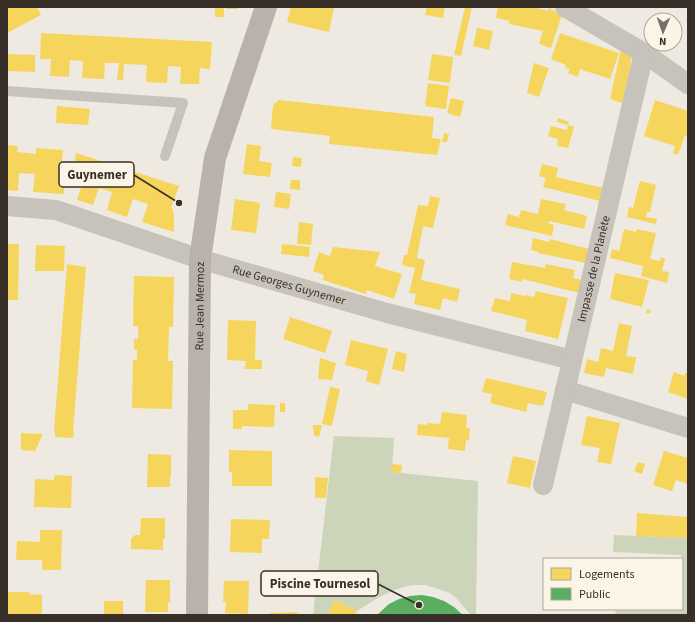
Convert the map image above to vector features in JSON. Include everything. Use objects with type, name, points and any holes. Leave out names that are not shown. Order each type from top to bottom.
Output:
[{"type":"main road","name":"Rue Jean Mermoz","points":[[196,615],[200,259],[215,158],[266,7]]},
{"type":"street","points":[[565,7],[644,53],[688,84]]},
{"type":"street","name":"Impasse de la Planète","points":[[543,485],[644,53]]},
{"type":"street","name":"Rue Georges Guynemer","points":[[7,206],[56,210],[200,259],[387,313],[572,360]]},
{"type":"street","points":[[565,390],[688,428]]},
{"type":"lane","points":[[7,91],[183,103],[165,156]]},
{"type":"green space","points":[[334,436],[394,438],[392,472],[478,481],[476,615],[469,613],[450,593],[426,585],[412,585],[394,590],[357,611],[335,600],[327,615],[313,615]]},
{"type":"green space","points":[[614,535],[688,538],[688,615],[615,615],[616,610],[683,610],[683,558],[681,558],[681,555],[613,552]]},
{"type":"building: Logements","points":[[7,7],[37,7],[41,15],[7,33]]},
{"type":"building: Logements","points":[[215,7],[224,7],[224,17],[215,17]]},
{"type":"building: Logements","points":[[226,7],[238,7],[238,9],[226,9]]},
{"type":"building: Logements","points":[[291,7],[334,8],[329,32],[287,22]]},
{"type":"building: Logements","points":[[427,7],[445,7],[443,18],[425,15]]},
{"type":"building: Logements","points":[[465,7],[472,7],[461,56],[454,55]]},
{"type":"building: Logements","points":[[498,7],[533,7],[548,11],[549,8],[562,15],[551,48],[539,44],[543,31],[509,24],[510,21],[496,18]]},
{"type":"building: Logements","points":[[477,28],[493,31],[489,50],[473,46]]},
{"type":"building: Logements","points":[[41,33],[212,42],[210,69],[200,68],[199,84],[180,84],[181,67],[168,66],[167,83],[146,82],[147,65],[124,64],[123,80],[117,80],[119,63],[105,63],[104,79],[82,78],[83,61],[70,60],[69,77],[50,76],[51,59],[40,59]]},
{"type":"building: Logements","points":[[560,33],[619,53],[610,79],[580,69],[578,77],[568,73],[570,69],[565,68],[566,65],[551,59]]},
{"type":"building: Logements","points":[[621,49],[632,55],[622,103],[610,99]]},
{"type":"building: Logements","points":[[7,54],[35,55],[35,72],[7,71]]},
{"type":"building: Logements","points":[[432,54],[453,57],[450,83],[428,80]]},
{"type":"building: Logements","points":[[534,63],[549,68],[539,97],[527,93]]},
{"type":"building: Logements","points":[[428,83],[449,86],[446,109],[425,106]]},
{"type":"building: Logements","points":[[451,98],[464,101],[460,117],[447,113]]},
{"type":"building: Logements","points":[[279,100],[434,117],[432,138],[441,139],[437,155],[329,144],[330,136],[271,129],[273,105]]},
{"type":"building: Logements","points":[[655,100],[688,111],[688,137],[685,135],[678,155],[673,153],[675,146],[644,136]]},
{"type":"building: Logements","points":[[57,106],[90,109],[88,125],[56,123]]},
{"type":"building: Logements","points":[[558,118],[569,122],[568,125],[557,122]]},
{"type":"building: Logements","points":[[568,125],[574,127],[568,148],[557,146],[558,139],[548,136],[551,126],[567,130]]},
{"type":"building: Logements","points":[[444,133],[449,134],[447,142],[442,142]]},
{"type":"building: Logements","points":[[247,144],[261,146],[259,161],[272,163],[270,177],[243,174]]},
{"type":"building: Logements","points":[[7,145],[18,146],[17,152],[36,154],[36,148],[63,150],[61,172],[65,172],[64,194],[33,192],[35,174],[19,173],[18,191],[7,190]]},
{"type":"building: Logements","points":[[76,153],[179,186],[171,208],[173,209],[174,217],[174,232],[142,222],[148,204],[133,199],[127,217],[107,210],[112,192],[99,188],[93,205],[77,200],[83,182],[73,179]]},
{"type":"building: Logements","points":[[293,157],[302,158],[301,167],[292,166]]},
{"type":"building: Logements","points":[[542,164],[558,168],[556,177],[603,188],[600,201],[543,187],[546,178],[539,176]]},
{"type":"building: Logements","points":[[291,180],[300,180],[300,190],[290,189]]},
{"type":"building: Logements","points":[[640,181],[656,185],[650,212],[647,212],[646,217],[657,219],[656,224],[627,217],[629,207],[633,208]]},
{"type":"building: Logements","points":[[276,192],[291,194],[289,209],[274,207]]},
{"type":"building: Logements","points":[[430,196],[440,198],[433,228],[423,226],[417,257],[425,260],[421,280],[460,289],[457,302],[443,298],[440,310],[414,304],[416,294],[409,293],[415,268],[402,265],[404,255],[407,255],[418,205],[428,206]]},
{"type":"building: Logements","points":[[235,199],[260,203],[256,233],[231,230]]},
{"type":"building: Logements","points":[[541,199],[566,204],[564,210],[587,216],[584,229],[549,221],[548,223],[554,225],[552,236],[505,225],[508,214],[519,217],[521,210],[538,214]]},
{"type":"building: Logements","points":[[299,222],[313,224],[311,245],[297,244]]},
{"type":"building: Logements","points":[[624,229],[636,232],[637,229],[656,233],[650,259],[660,261],[661,257],[665,259],[662,271],[669,272],[667,283],[641,276],[643,266],[610,258],[612,249],[619,251]]},
{"type":"building: Logements","points":[[533,238],[549,242],[550,239],[589,249],[586,263],[538,253],[539,252],[531,250]]},
{"type":"building: Logements","points":[[7,244],[19,244],[18,300],[7,300]]},
{"type":"building: Logements","points":[[282,244],[310,247],[309,257],[281,254]]},
{"type":"building: Logements","points":[[36,245],[65,246],[64,271],[35,271]]},
{"type":"building: Logements","points":[[333,247],[380,252],[375,266],[402,274],[394,299],[367,290],[366,294],[323,280],[324,275],[313,271],[319,252],[330,256]]},
{"type":"building: Logements","points":[[512,262],[545,268],[546,264],[575,270],[573,278],[582,280],[579,293],[522,279],[522,282],[509,279]]},
{"type":"building: Logements","points":[[67,264],[86,267],[73,438],[55,437],[54,431]]},
{"type":"building: Logements","points":[[615,273],[649,280],[642,307],[610,299]]},
{"type":"building: Logements","points":[[134,276],[174,277],[173,327],[169,327],[168,361],[173,361],[172,409],[132,408],[133,360],[137,360],[137,350],[134,350],[134,339],[138,339],[138,326],[133,326]]},
{"type":"building: Logements","points":[[536,291],[568,298],[558,339],[525,331],[527,320],[491,311],[495,298],[510,301],[511,293],[534,297]]},
{"type":"building: Logements","points":[[647,309],[651,310],[650,313],[646,313]]},
{"type":"building: Logements","points":[[290,317],[332,331],[325,353],[283,339]]},
{"type":"building: Logements","points":[[228,320],[256,321],[255,360],[262,360],[262,369],[245,369],[246,361],[227,360]]},
{"type":"building: Logements","points":[[619,323],[632,326],[626,356],[636,357],[633,374],[606,368],[604,377],[584,373],[587,359],[598,362],[601,348],[613,351]]},
{"type":"building: Logements","points":[[351,340],[388,349],[379,385],[366,381],[368,371],[345,365]]},
{"type":"building: Logements","points":[[396,351],[407,354],[404,372],[392,369]]},
{"type":"building: Logements","points":[[320,358],[336,363],[332,380],[318,379]]},
{"type":"building: Logements","points":[[674,372],[684,376],[685,373],[688,374],[688,399],[668,392]]},
{"type":"building: Logements","points":[[486,378],[547,392],[543,406],[528,403],[526,412],[490,403],[492,394],[482,392]]},
{"type":"building: Logements","points":[[330,387],[340,389],[332,426],[322,424]]},
{"type":"building: Logements","points":[[280,403],[285,403],[285,412],[280,412]]},
{"type":"building: Logements","points":[[248,404],[275,405],[274,427],[242,426],[242,429],[233,429],[233,410],[248,410]]},
{"type":"building: Logements","points":[[442,412],[467,415],[466,428],[470,428],[469,441],[466,440],[465,451],[448,449],[449,438],[417,435],[418,424],[440,424]]},
{"type":"building: Logements","points":[[587,416],[620,423],[611,464],[597,462],[600,448],[581,445]]},
{"type":"building: Logements","points":[[313,425],[322,425],[319,437],[314,436]]},
{"type":"building: Logements","points":[[21,433],[43,434],[35,451],[21,450]]},
{"type":"building: Logements","points":[[229,450],[272,451],[272,486],[232,486],[232,472],[229,472]]},
{"type":"building: Logements","points":[[664,451],[688,458],[688,484],[676,480],[672,491],[653,485]]},
{"type":"building: Logements","points":[[148,454],[171,455],[170,487],[147,487]]},
{"type":"building: Logements","points":[[513,456],[536,461],[530,488],[507,483]]},
{"type":"building: Logements","points":[[638,462],[645,464],[642,474],[634,471]]},
{"type":"building: Logements","points":[[392,464],[402,465],[401,473],[391,472]]},
{"type":"building: Logements","points":[[55,475],[72,476],[71,508],[34,507],[35,479],[54,480]]},
{"type":"building: Logements","points":[[315,477],[328,478],[326,498],[315,498]]},
{"type":"building: Logements","points":[[637,513],[688,517],[688,538],[636,536]]},
{"type":"building: Logements","points":[[141,518],[165,518],[165,539],[163,539],[163,550],[131,549],[131,539],[135,535],[140,535]]},
{"type":"building: Logements","points":[[231,519],[270,520],[269,539],[262,539],[262,553],[230,552]]},
{"type":"building: Logements","points":[[40,530],[62,530],[61,570],[42,570],[42,560],[16,560],[17,541],[40,542]]},
{"type":"building: Logements","points":[[146,580],[170,580],[170,603],[168,602],[168,612],[145,612]]},
{"type":"building: Logements","points":[[224,581],[249,581],[248,614],[225,613],[226,602],[223,602]]},
{"type":"building: Logements","points":[[7,592],[29,592],[29,594],[42,595],[42,615],[7,615]]},
{"type":"building: Logements","points":[[335,600],[357,611],[355,615],[327,615]]},
{"type":"building: Logements","points":[[104,601],[123,601],[123,614],[104,614]]},
{"type":"building: Logements","points":[[297,612],[297,615],[270,615],[270,613]]},
{"type":"building: Public","points":[[422,595],[444,601],[463,615],[377,615],[389,604],[399,599]]},
{"type":"place","name":"Guynemer","points":[[179,203]]},
{"type":"place","name":"Piscine Tournesol","points":[[419,605]]}]
